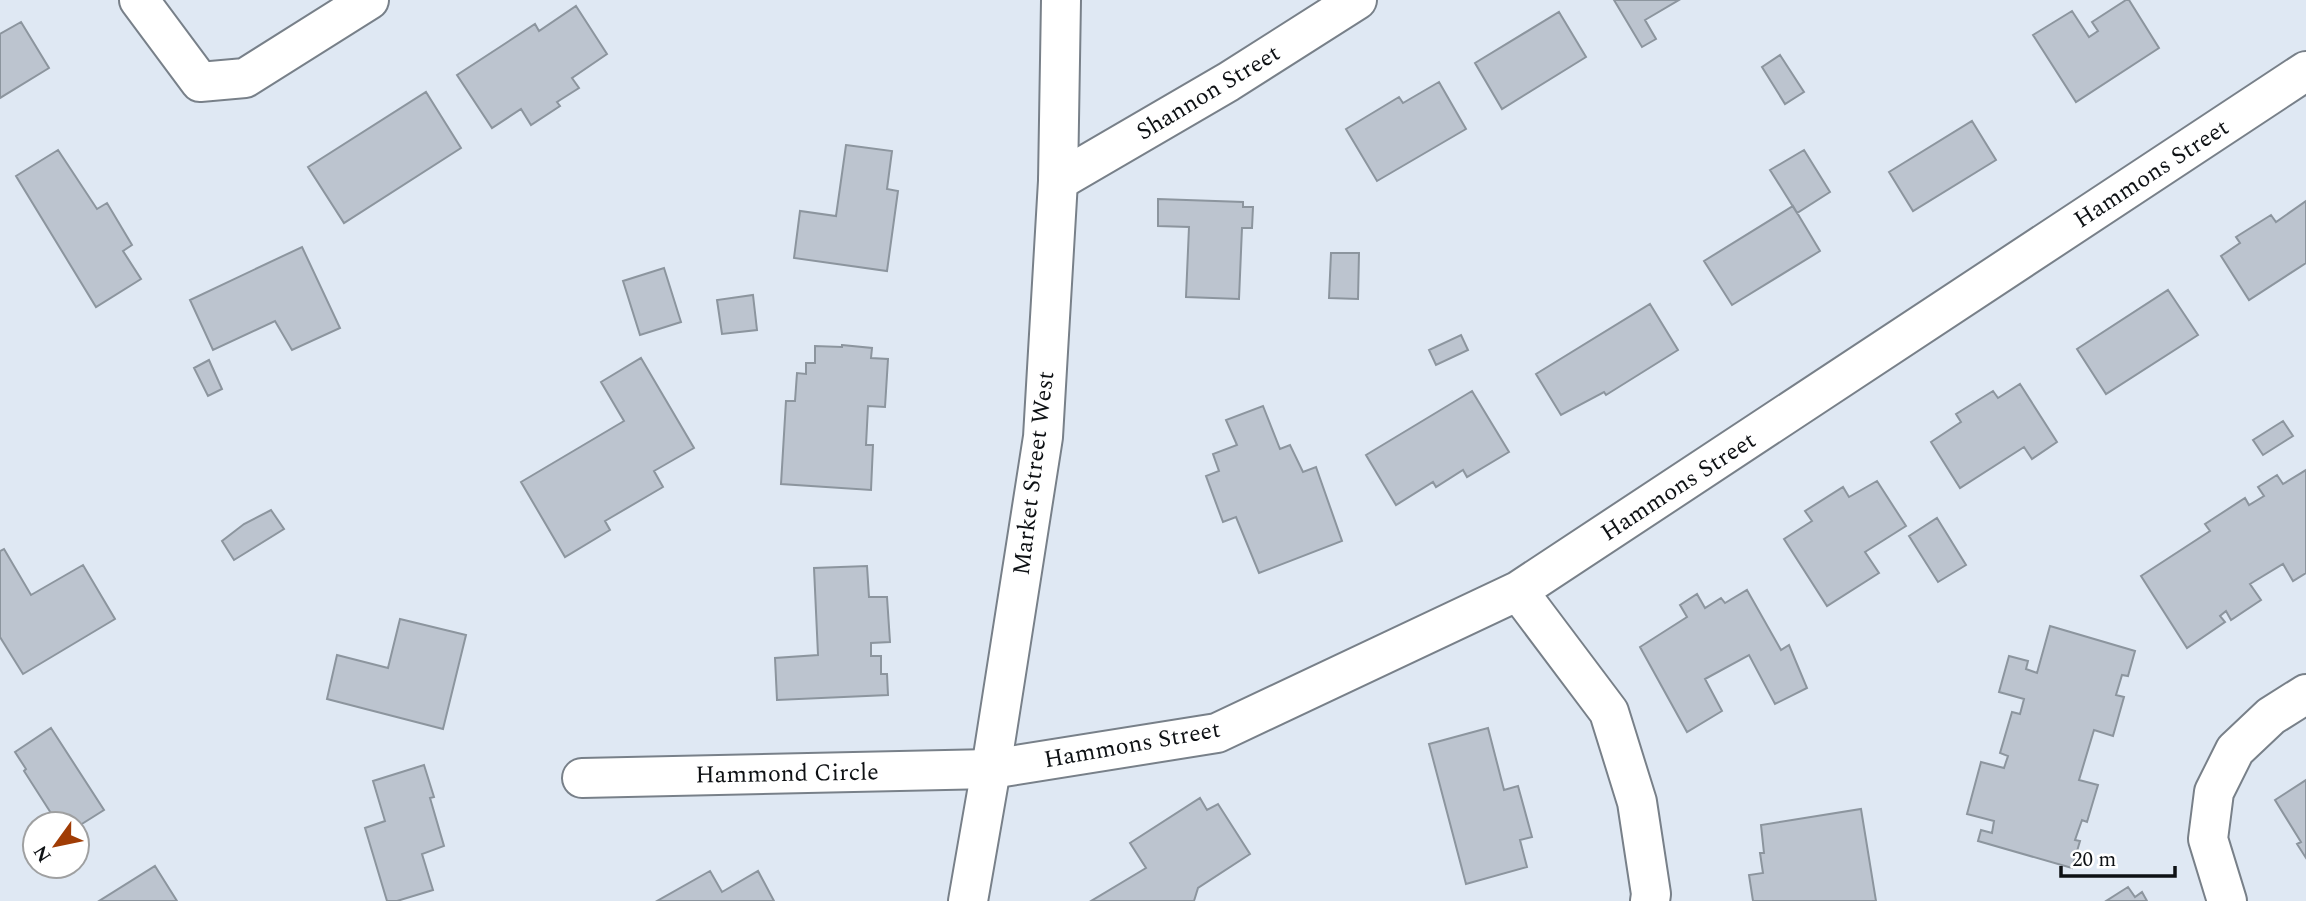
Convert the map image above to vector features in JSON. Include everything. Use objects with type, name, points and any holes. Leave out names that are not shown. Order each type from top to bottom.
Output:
[{"type":"street","points":[[139,0],[200,82],[245,78],[369,0]]},
{"type":"street","name":"Market Street West","points":[[968,901],[1042,438],[1058,181],[1061,0]]},
{"type":"street","name":"Shannon Street","points":[[1058,181],[1228,82],[1357,0]]},
{"type":"street","name":"Hammons Street","points":[[991,769],[1217,733],[1518,591],[2306,71]]},
{"type":"street","points":[[1518,591],[1609,712],[1637,802],[1650,901]]},
{"type":"street","points":[[2227,901],[2208,839],[2214,792],[2235,750],[2270,716],[2306,694]]},
{"type":"street","name":"Hammond Circle","points":[[582,778],[991,769]]},
{"type":"building","points":[[1614,0],[1679,0],[1645,20],[1656,39],[1642,47]]},
{"type":"building","points":[[2129,0],[2159,48],[2076,102],[2033,35],[2072,11],[2089,37],[2098,31],[2092,22]]},
{"type":"building","points":[[576,6],[607,54],[572,78],[579,88],[557,102],[560,106],[531,125],[521,109],[492,128],[457,75],[535,24],[539,31]]},
{"type":"building","points":[[1559,12],[1586,57],[1502,109],[1475,63]]},
{"type":"building","points":[[21,22],[49,68],[0,98],[0,34]]},
{"type":"building","points":[[1780,55],[1804,92],[1785,104],[1762,67]]},
{"type":"building","points":[[1439,82],[1466,129],[1377,181],[1346,129],[1399,97],[1403,103]]},
{"type":"building","points":[[426,92],[461,148],[344,223],[308,167]]},
{"type":"building","points":[[1972,121],[1996,160],[1913,211],[1889,172]]},
{"type":"building","points":[[846,145],[892,151],[887,189],[898,191],[887,271],[794,258],[800,211],[836,216]]},
{"type":"building","points":[[58,150],[97,209],[107,203],[132,245],[123,251],[141,279],[96,307],[16,176]]},
{"type":"building","points":[[1804,150],[1830,192],[1797,213],[1770,170]]},
{"type":"building","points":[[1158,199],[1243,202],[1243,207],[1253,207],[1252,228],[1242,228],[1239,299],[1186,297],[1189,227],[1158,226]]},
{"type":"building","points":[[2306,201],[2306,263],[2249,300],[2221,256],[2240,243],[2236,237],[2271,215],[2276,222]]},
{"type":"building","points":[[1793,206],[1820,251],[1732,305],[1704,261]]},
{"type":"building","points":[[302,247],[340,328],[292,350],[275,321],[213,350],[190,300]]},
{"type":"building","points":[[1331,253],[1359,253],[1358,299],[1329,298]]},
{"type":"building","points":[[664,268],[681,322],[640,335],[623,281]]},
{"type":"building","points":[[2168,290],[2198,335],[2106,394],[2077,349]]},
{"type":"building","points":[[753,295],[757,330],[722,334],[717,300]]},
{"type":"building","points":[[1650,304],[1678,350],[1606,395],[1604,392],[1561,415],[1536,374]]},
{"type":"building","points":[[1461,335],[1468,350],[1436,365],[1429,350]]},
{"type":"building","points":[[815,346],[872,348],[871,358],[888,359],[885,407],[868,406],[866,445],[873,445],[871,490],[781,484],[786,401],[795,401],[797,373],[806,374],[806,363],[815,363]]},
{"type":"building","points":[[641,358],[694,448],[654,471],[663,487],[605,521],[610,530],[565,557],[521,482],[624,421],[601,382]]},
{"type":"building","points":[[209,360],[222,389],[208,396],[194,368]]},
{"type":"building","points":[[2020,384],[2057,442],[2032,459],[2024,447],[1960,488],[1931,442],[1961,422],[1956,414],[1993,391],[1998,398]]},
{"type":"building","points":[[1472,391],[1509,452],[1467,477],[1463,470],[1436,487],[1433,482],[1396,505],[1366,455]]},
{"type":"building","points":[[1263,406],[1280,449],[1290,445],[1303,472],[1316,467],[1342,541],[1259,573],[1236,517],[1223,522],[1206,476],[1219,471],[1213,454],[1237,445],[1226,420]]},
{"type":"building","points":[[2283,421],[2293,436],[2263,455],[2253,440]]},
{"type":"building","points":[[2306,470],[2306,573],[2293,581],[2283,564],[2250,584],[2261,600],[2231,620],[2226,611],[2220,616],[2225,622],[2187,648],[2141,576],[2210,531],[2205,524],[2245,498],[2249,505],[2264,496],[2258,487],[2277,475],[2283,484]]},
{"type":"building","points":[[1877,481],[1906,526],[1865,552],[1879,573],[1827,606],[1784,539],[1812,521],[1805,511],[1843,487],[1849,497]]},
{"type":"building","points":[[271,510],[284,529],[234,560],[222,541],[244,524]]},
{"type":"building","points":[[1937,518],[1966,565],[1938,582],[1909,536]]},
{"type":"building","points":[[4,549],[31,595],[83,565],[115,619],[23,674],[0,637],[0,551]]},
{"type":"building","points":[[867,566],[869,597],[887,597],[890,642],[871,643],[871,656],[881,656],[881,674],[887,674],[888,695],[777,700],[775,658],[818,655],[814,568]]},
{"type":"building","points":[[1747,590],[1781,650],[1789,645],[1807,688],[1775,704],[1749,655],[1705,679],[1722,711],[1687,732],[1640,647],[1687,617],[1680,605],[1697,594],[1705,608],[1721,598],[1725,603]]},
{"type":"building","points":[[400,619],[466,635],[443,729],[327,699],[337,655],[388,668]]},
{"type":"building","points":[[2050,626],[2135,651],[2128,676],[2122,675],[2116,695],[2124,697],[2113,736],[2094,730],[2079,780],[2098,785],[2087,822],[2082,820],[2075,840],[2080,841],[2072,868],[1978,841],[1981,830],[1992,833],[1994,821],[1967,814],[1981,762],[2004,768],[2008,756],[2000,753],[2012,712],[2020,714],[2024,699],[1999,692],[2009,656],[2028,661],[2026,669],[2037,673]]},
{"type":"building","points":[[51,728],[104,810],[91,818],[91,810],[49,810],[15,752]]},
{"type":"building","points":[[1488,728],[1504,790],[1518,786],[1532,837],[1520,840],[1527,867],[1466,884],[1429,744]]},
{"type":"building","points":[[424,765],[444,846],[422,854],[433,890],[397,901],[387,901],[365,828],[385,821],[373,781]]},
{"type":"building","points":[[2306,780],[2306,858],[2297,844],[2301,842],[2275,800]]},
{"type":"building","points":[[1200,798],[1207,810],[1218,804],[1250,854],[1198,888],[1194,901],[1091,901],[1146,868],[1130,843]]},
{"type":"building","points":[[1861,809],[1876,901],[1753,901],[1749,875],[1763,873],[1760,853],[1764,853],[1761,825]]},
{"type":"building","points":[[155,866],[177,901],[99,901]]},
{"type":"building","points":[[710,871],[722,892],[758,871],[774,901],[657,901]]},
{"type":"building","points":[[2128,887],[2135,897],[2142,892],[2147,901],[2106,901]]}]
